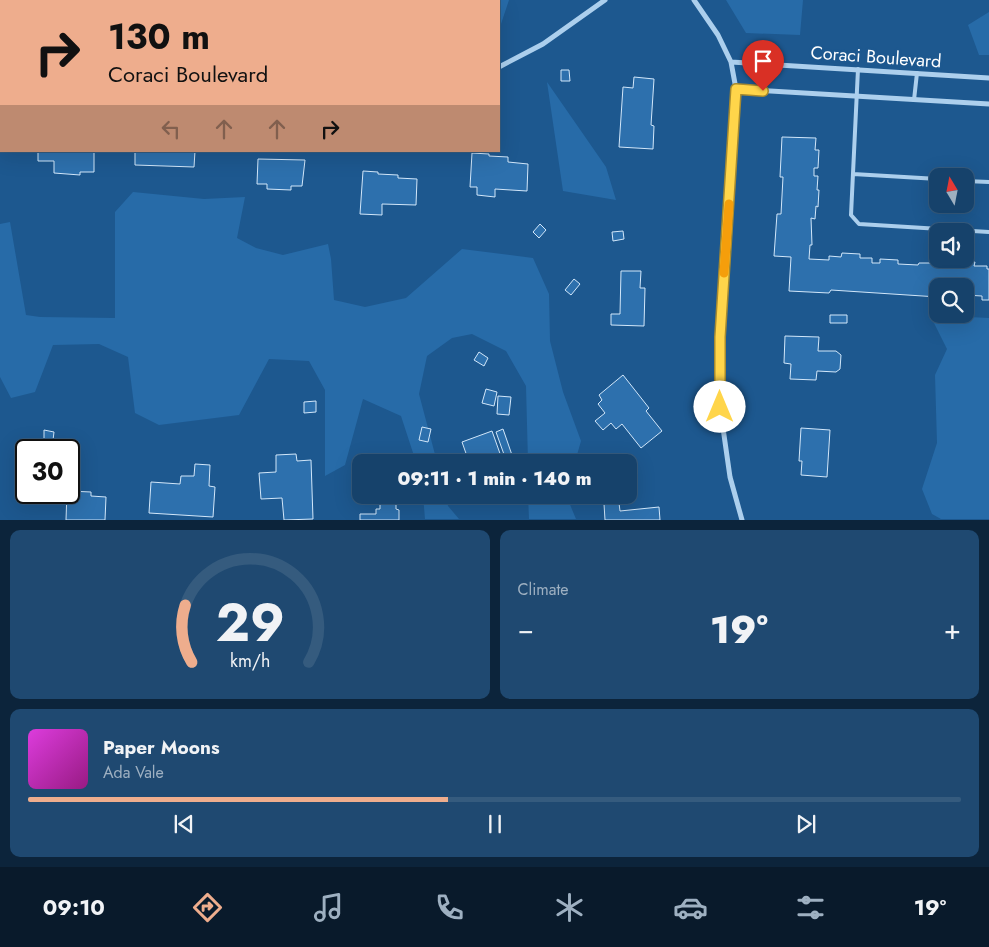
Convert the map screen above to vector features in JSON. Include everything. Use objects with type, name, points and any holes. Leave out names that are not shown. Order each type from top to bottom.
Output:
[{"type":"street","points":[[500,66],[543,44],[605,0]]},
{"type":"street","points":[[694,0],[718,35],[731,62],[736,89],[720,337],[720,398],[730,477],[742,520]]},
{"type":"street","name":"Coraci Boulevard","points":[[731,62],[989,78]]},
{"type":"street","points":[[736,89],[989,104]]},
{"type":"lane","points":[[858,69],[851,215],[859,224],[989,232]]},
{"type":"lane","points":[[914,100],[917,73]]},
{"type":"lane","points":[[853,174],[929,178]]},
{"type":"lane","points":[[974,181],[989,182]]},
{"type":"shaded area","points":[[500,0],[509,0],[500,27]]},
{"type":"shaded area","points":[[726,0],[803,0],[800,35],[746,33]]},
{"type":"shaded area","points":[[989,12],[989,55],[979,55],[968,25]]},
{"type":"shaded area","points":[[547,82],[606,167],[616,200],[563,191]]},
{"type":"shaded area","points":[[133,192],[204,199],[245,197],[237,238],[256,248],[283,255],[328,244],[334,300],[365,307],[406,298],[462,249],[533,258],[549,294],[550,341],[563,392],[581,441],[577,454],[528,454],[526,386],[506,351],[472,334],[452,338],[427,356],[419,394],[435,454],[413,454],[401,416],[363,399],[345,465],[325,476],[325,390],[309,361],[269,359],[239,415],[159,425],[135,413],[128,357],[99,344],[53,345],[35,392],[11,398],[0,377],[0,224],[10,222],[26,315],[40,317],[115,318],[115,212]]},
{"type":"shaded area","points":[[974,317],[989,318],[989,519],[941,519],[932,514],[922,489],[937,443],[935,375],[947,349],[934,323],[974,323]]},
{"type":"shaded area","points":[[424,504],[447,504],[459,519],[425,519]]},
{"type":"shaded area","points":[[528,504],[570,504],[576,519],[529,519]]},
{"type":"building","points":[[561,70],[569,70],[570,81],[561,81]]},
{"type":"building","points":[[634,77],[654,79],[651,125],[654,126],[653,149],[619,147],[623,87],[633,88]]},
{"type":"building","points":[[782,137],[816,138],[815,150],[819,150],[818,168],[814,168],[814,176],[818,176],[817,190],[819,190],[815,219],[811,218],[812,245],[810,245],[809,259],[829,260],[829,256],[841,257],[842,253],[860,254],[860,258],[872,258],[872,263],[880,263],[880,259],[898,260],[898,264],[918,265],[919,263],[929,263],[929,268],[974,268],[974,266],[987,266],[987,269],[989,269],[989,300],[982,300],[982,296],[974,296],[974,278],[929,278],[929,296],[831,290],[829,293],[789,291],[791,257],[774,256],[777,214],[781,214],[783,177],[780,177]]},
{"type":"building","points":[[38,152],[94,152],[94,172],[80,172],[80,175],[54,173],[54,161],[38,161]]},
{"type":"building","points":[[135,152],[195,152],[194,167],[135,165]]},
{"type":"building","points":[[472,153],[508,157],[508,162],[528,164],[527,191],[495,189],[495,197],[477,195],[477,187],[470,187]]},
{"type":"building","points":[[258,159],[305,160],[302,186],[291,186],[291,190],[267,189],[267,184],[257,184]]},
{"type":"building","points":[[363,171],[398,175],[398,178],[417,179],[416,205],[382,204],[382,215],[360,214]]},
{"type":"building","points":[[540,224],[546,230],[539,238],[533,232]]},
{"type":"building","points":[[623,231],[624,239],[613,241],[612,232]]},
{"type":"building","points":[[621,271],[641,271],[640,288],[645,288],[644,326],[611,325],[611,314],[620,314]]},
{"type":"building","points":[[574,279],[580,284],[571,295],[565,290]]},
{"type":"building","points":[[830,315],[847,315],[847,323],[830,323]]},
{"type":"building","points":[[785,336],[819,337],[818,351],[836,351],[841,355],[840,369],[836,372],[817,371],[816,380],[790,379],[791,364],[784,363]]},
{"type":"building","points":[[479,352],[488,358],[484,366],[474,360]]},
{"type":"building","points":[[623,375],[649,408],[646,411],[662,431],[641,448],[622,424],[616,429],[611,423],[603,430],[595,421],[605,413],[598,404],[602,400],[599,395]]},
{"type":"building","points":[[486,389],[497,392],[494,406],[482,403]]},
{"type":"building","points":[[498,396],[511,397],[509,415],[497,414]]},
{"type":"building","points":[[316,401],[316,412],[304,413],[304,402]]},
{"type":"building","points":[[422,427],[431,429],[428,442],[419,440]]},
{"type":"building","points":[[801,428],[830,430],[827,477],[801,475],[802,461],[799,461]]},
{"type":"building","points":[[503,429],[512,454],[504,454],[496,432]]},
{"type":"building","points":[[44,430],[54,432],[53,439],[44,439]]},
{"type":"building","points":[[492,431],[500,454],[466,454],[462,442]]},
{"type":"building","points":[[296,454],[297,461],[311,460],[313,519],[284,520],[282,498],[261,499],[259,473],[276,472],[276,455]]},
{"type":"building","points":[[195,464],[210,465],[209,486],[215,487],[213,517],[149,513],[151,482],[180,484],[181,476],[194,476]]},
{"type":"building","points":[[80,492],[91,492],[91,496],[106,497],[105,520],[66,520],[67,504],[80,504]]},
{"type":"building","points":[[380,504],[396,504],[396,509],[399,510],[399,520],[360,520],[360,514],[376,514],[376,509],[380,509]]},
{"type":"building","points":[[604,504],[619,504],[620,511],[659,507],[660,520],[605,520]]},
{"type":"slow traffic","points":[[724,273],[729,204]]},
{"type":"route","points":[[720,407],[720,337],[736,89],[763,91]]}]
